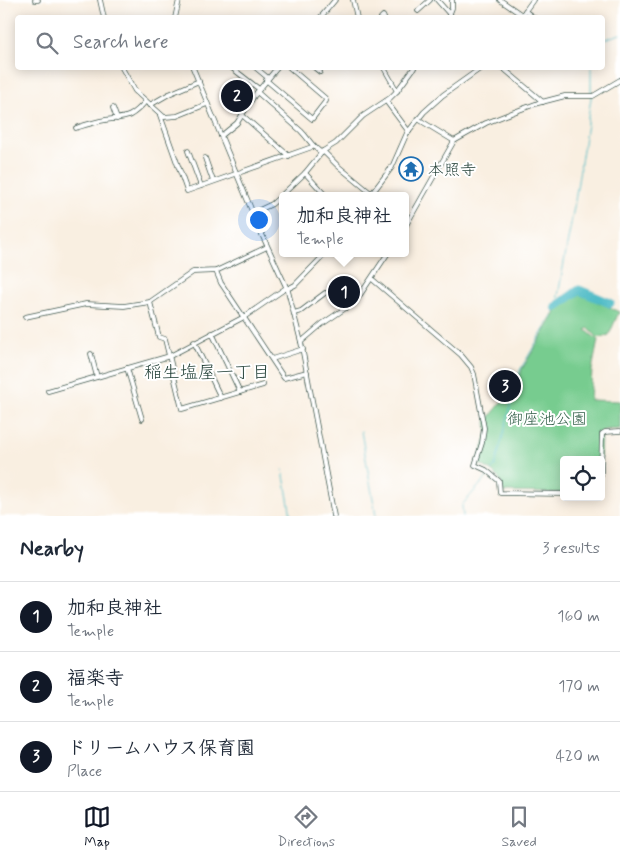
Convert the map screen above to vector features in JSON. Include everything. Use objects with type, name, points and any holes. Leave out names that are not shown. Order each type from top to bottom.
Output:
[{"type":"street","points":[[100,0],[103,15]]},
{"type":"street","points":[[175,15],[179,0]]},
{"type":"street","points":[[322,15],[335,0]]},
{"type":"street","points":[[353,0],[356,15]]},
{"type":"street","points":[[418,11],[430,0]]},
{"type":"street","points":[[437,0],[449,15]]},
{"type":"street","points":[[450,15],[452,0]]},
{"type":"street","points":[[500,0],[523,14],[534,0]]},
{"type":"street","points":[[123,70],[131,85],[160,115],[187,191],[312,147]]},
{"type":"street","points":[[194,70],[286,288],[294,313],[303,350],[334,516]]},
{"type":"street","points":[[236,70],[308,138],[312,147],[322,152],[368,192]]},
{"type":"street","points":[[258,70],[312,119],[326,101],[325,98],[292,70]]},
{"type":"street","points":[[221,136],[234,125],[258,90],[275,70]]},
{"type":"street","points":[[385,70],[398,91]]},
{"type":"street","points":[[285,192],[305,173],[322,152],[336,143],[363,116],[398,91],[413,70]]},
{"type":"street","points":[[373,192],[392,167],[409,132],[418,119],[442,95],[478,70]]},
{"type":"street","points":[[504,70],[543,102]]},
{"type":"street","points":[[409,220],[454,141],[486,123],[543,102],[564,96],[593,96],[620,80]]},
{"type":"street","points":[[150,105],[169,94],[199,82]]},
{"type":"street","points":[[386,100],[409,132]]},
{"type":"street","points":[[76,128],[100,121],[122,119],[136,112],[146,101]]},
{"type":"street","points":[[160,115],[164,117],[177,116],[208,104]]},
{"type":"street","points":[[113,108],[117,119]]},
{"type":"street","points":[[242,115],[290,156]]},
{"type":"street","points":[[418,119],[454,141]]},
{"type":"street","points":[[188,151],[200,186]]},
{"type":"street","points":[[206,158],[213,181]]},
{"type":"street","points":[[305,173],[322,192]]},
{"type":"street","points":[[253,213],[272,204],[279,197]]},
{"type":"street","points":[[25,317],[86,304],[124,306],[150,302],[193,272],[216,271],[267,246]]},
{"type":"street","points":[[48,391],[170,356],[244,316],[286,288],[294,285],[322,257]]},
{"type":"street","points":[[301,342],[322,324],[356,301],[386,257]]},
{"type":"street","points":[[216,271],[221,283],[284,378],[307,372]]},
{"type":"street","points":[[372,279],[461,355],[471,367],[484,428],[482,443],[475,465],[486,470],[499,481],[500,493],[560,494]]},
{"type":"street","points":[[294,313],[301,311],[325,292]]},
{"type":"street","points":[[150,302],[159,337],[165,339],[182,409],[263,385]]},
{"type":"street","points":[[212,334],[240,392]]},
{"type":"street","points":[[194,342],[221,398]]},
{"type":"street","points":[[272,359],[303,350]]},
{"type":"street","points":[[90,354],[97,377]]},
{"type":"street","points":[[127,368],[142,419]]},
{"type":"street","points":[[601,456],[602,434],[620,431]]},
{"type":"green space","name":"御座池公園","points":[[579,292],[600,301],[599,304],[601,303],[619,312],[609,335],[598,338],[588,328],[586,330],[598,340],[592,370],[590,400],[620,401],[620,429],[604,430],[601,433],[600,456],[560,456],[560,493],[503,492],[501,482],[496,475],[478,462],[487,434],[486,421],[518,383],[522,369],[555,314],[557,307],[560,307]]},
{"type":"waterway","points":[[605,39],[620,34]]},
{"type":"waterway","points":[[491,471],[495,466],[520,370],[556,307],[591,98],[591,70]]},
{"type":"waterway","points":[[556,307],[579,290],[610,303]]},
{"type":"waterway","points":[[361,431],[376,516]]},
{"type":"waterway","points":[[283,470],[291,516]]},
{"type":"waterway","points":[[463,516],[462,505],[487,477]]},
{"type":"place","name":"福楽寺","points":[[237,96]]},
{"type":"place","name":"本照寺","points":[[411,169]]},
{"type":"place","name":"加和良神社","points":[[344,292]]},
{"type":"place","name":"ドリームハウス保育園","points":[[505,386]]},
{"type":"district","name":"稲生塩屋一丁目","points":[[207,372]]}]
